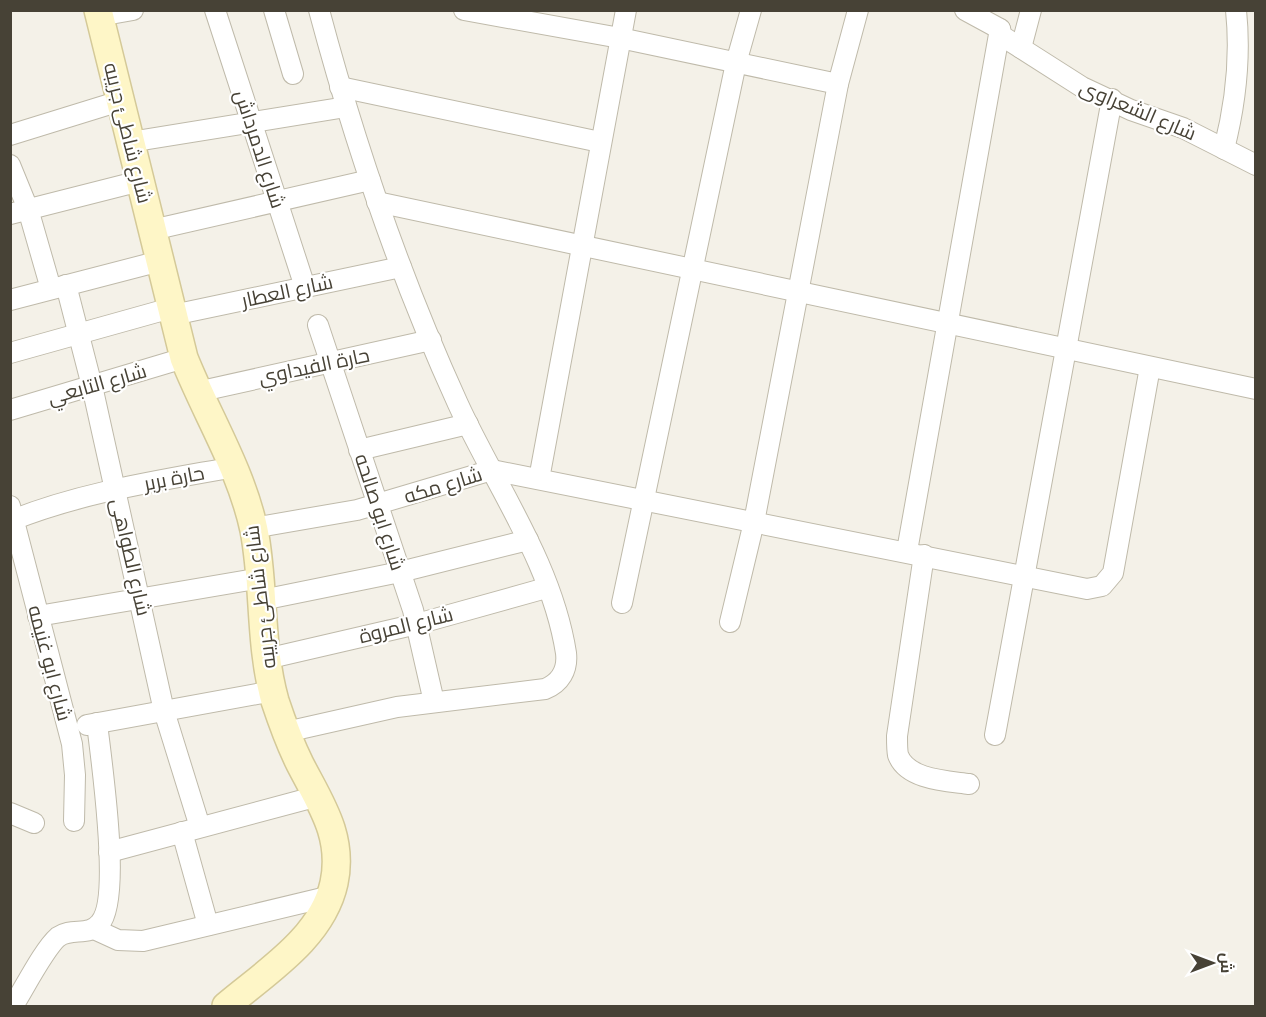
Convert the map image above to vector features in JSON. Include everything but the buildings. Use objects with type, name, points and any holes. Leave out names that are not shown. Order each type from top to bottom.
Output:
[{"type":"street","points":[[98,13],[133,10]]},
{"type":"street","name":"شارع الدمرداش","points":[[215,10],[305,287]]},
{"type":"street","points":[[274,10],[293,74]]},
{"type":"street","points":[[286,732],[378,711],[434,702],[540,691],[555,684],[565,669],[566,657],[546,588],[528,540],[468,424],[401,267],[346,107],[319,10]]},
{"type":"street","points":[[464,10],[498,14],[620,38],[838,84]]},
{"type":"street","points":[[539,479],[626,10]]},
{"type":"street","points":[[622,603],[736,63],[752,10]]},
{"type":"street","points":[[730,622],[754,522],[800,292],[838,84],[858,10]]},
{"type":"street","name":"شارع الشعراوى","points":[[965,10],[1000,29],[1002,36],[1074,82],[1112,99],[1114,103],[1183,128],[1256,165]]},
{"type":"street","points":[[1021,48],[1031,10]]},
{"type":"street","points":[[1224,149],[1236,90],[1239,50],[1236,10]]},
{"type":"street","name":"شارع شاطئ جريبه","points":[[98,13],[184,358],[197,392],[234,467],[253,528],[262,589],[266,659],[273,691],[286,732],[329,818],[336,844],[336,870],[330,896],[319,919],[303,940],[226,1006]]},
{"type":"street","points":[[969,784],[926,777],[910,768],[898,756],[897,736],[916,553],[948,322],[1000,29]]},
{"type":"street","points":[[340,87],[600,142]]},
{"type":"street","points":[[995,735],[1112,99]]},
{"type":"street","points":[[10,135],[120,101]]},
{"type":"street","points":[[130,142],[346,107]]},
{"type":"street","name":"شارع الطواهى","points":[[10,165],[19,211],[59,287],[79,334],[141,599],[191,830],[208,925]]},
{"type":"street","points":[[152,230],[370,180]]},
{"type":"street","points":[[19,211],[140,181]]},
{"type":"street","points":[[377,202],[1256,389]]},
{"type":"street","points":[[10,300],[160,261]]},
{"type":"street","name":"شارع العطار","points":[[10,352],[172,312],[401,267]]},
{"type":"street","name":"شارع ابو صالحه","points":[[318,325],[417,624],[434,702]]},
{"type":"street","name":"حارة الفيداوي","points":[[197,392],[431,340]]},
{"type":"street","name":"شارع التابعي","points":[[10,410],[184,358]]},
{"type":"street","points":[[492,470],[1087,589],[1102,586],[1113,573],[1150,367]]},
{"type":"street","points":[[359,450],[468,424]]},
{"type":"street","name":"حارة بربر","points":[[12,515],[115,489],[234,467]]},
{"type":"street","name":"شارع مكه","points":[[253,528],[378,505],[492,470]]},
{"type":"street","name":"شارع ابو غنيمه","points":[[12,515],[68,729],[75,775],[74,821]]},
{"type":"street","points":[[38,616],[141,599],[262,589],[400,572],[528,540]]},
{"type":"street","name":"شارع المروة","points":[[266,659],[417,624],[546,588]]},
{"type":"street","points":[[68,729],[273,691]]},
{"type":"street","points":[[94,929],[106,913],[109,852],[97,723]]},
{"type":"street","points":[[109,852],[318,796]]},
{"type":"street","points":[[10,813],[34,823]]},
{"type":"street","points":[[13,1006],[58,938],[68,933],[94,929],[118,940],[135,941],[330,896]]}]
